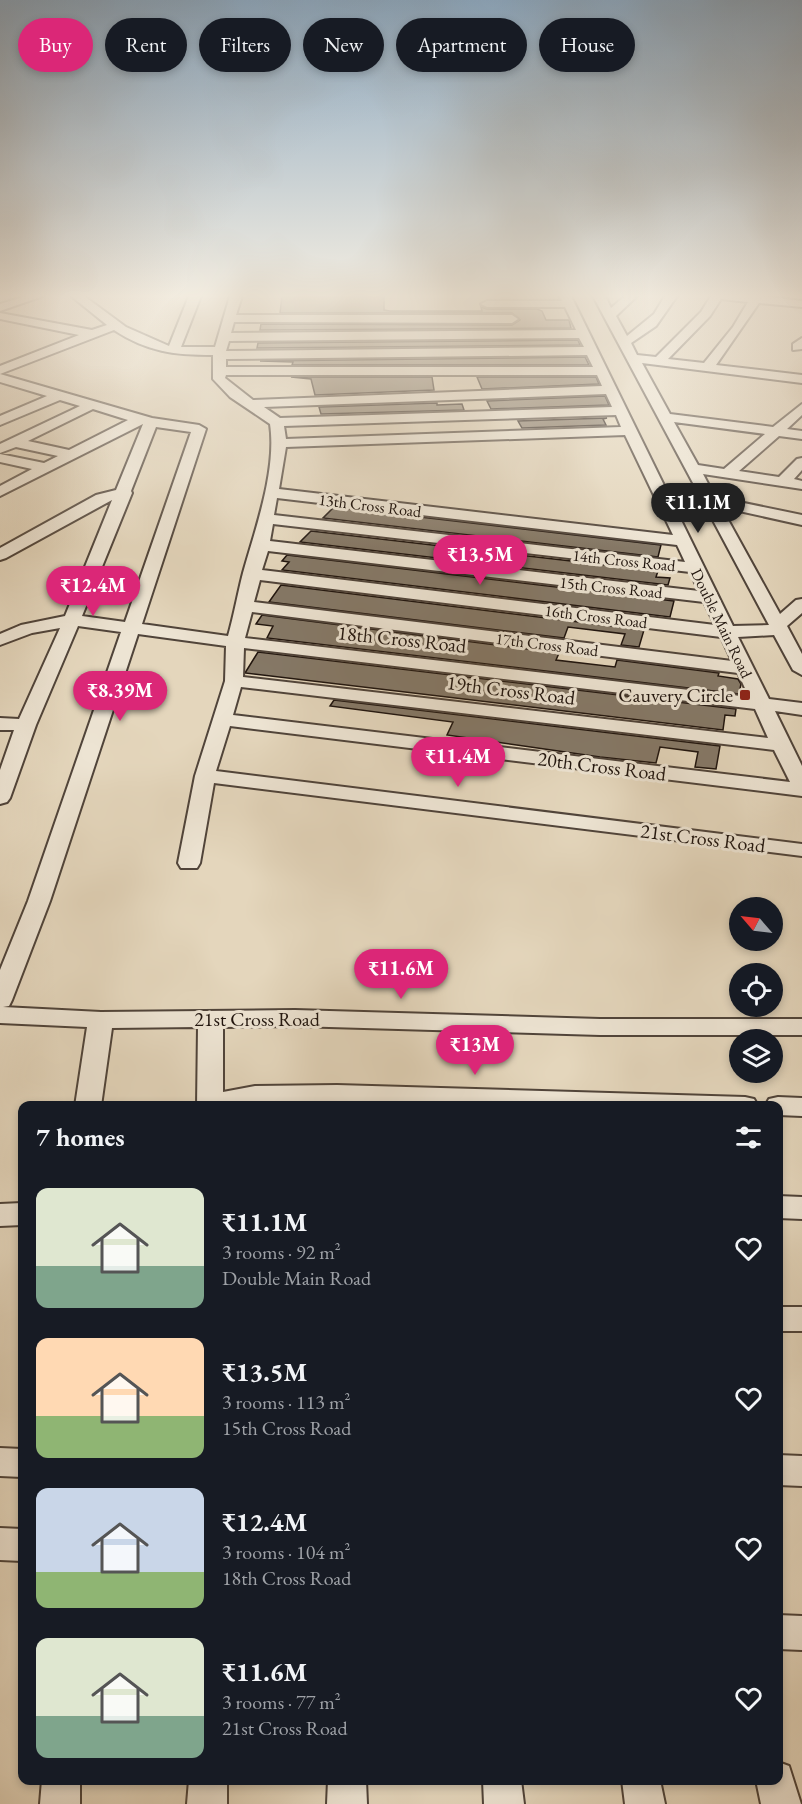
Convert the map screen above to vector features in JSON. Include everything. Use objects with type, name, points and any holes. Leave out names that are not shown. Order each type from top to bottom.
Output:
[{"type":"street","points":[[0,1000],[39,901],[199,429],[146,421],[8,380]]},
{"type":"street","points":[[220,380],[235,394],[277,422],[620,411]]},
{"type":"street","points":[[549,380],[646,383]]},
{"type":"street","points":[[644,380],[802,670]]},
{"type":"street","points":[[252,404],[614,382]]},
{"type":"street","name":"Double Main Road","points":[[614,382],[620,411],[802,789]]},
{"type":"street","points":[[0,422],[60,395]]},
{"type":"street","points":[[6,402],[35,406]]},
{"type":"street","points":[[0,449],[92,405]]},
{"type":"street","points":[[728,472],[802,408]]},
{"type":"street","points":[[665,418],[694,419],[802,435]]},
{"type":"street","points":[[0,492],[70,455],[146,421]]},
{"type":"street","points":[[1,790],[26,725],[125,493],[146,421]]},
{"type":"street","points":[[189,863],[206,776],[234,681],[235,642],[251,574],[261,545],[272,493],[280,443],[277,422]]},
{"type":"street","points":[[0,428],[29,435]]},
{"type":"street","points":[[280,443],[630,431]]},
{"type":"street","points":[[14,442],[70,455]]},
{"type":"street","points":[[0,458],[46,468]]},
{"type":"street","points":[[783,482],[802,462]]},
{"type":"street","points":[[692,468],[802,485]]},
{"type":"street","points":[[0,555],[101,498],[125,493]]},
{"type":"street","name":"13th Cross Road","points":[[272,493],[682,541]]},
{"type":"street","points":[[710,500],[802,520]]},
{"type":"street","name":"14th Cross Road","points":[[265,519],[696,568]]},
{"type":"street","name":"15th Cross Road","points":[[261,545],[712,598]]},
{"type":"street","name":"16th Cross Road","points":[[251,574],[726,632],[779,627]]},
{"type":"street","points":[[779,627],[802,604]]},
{"type":"street","name":"17th Cross Road","points":[[244,606],[744,669]]},
{"type":"street","name":"18th Cross Road","points":[[0,640],[27,629],[72,620],[235,642],[802,709]]},
{"type":"street","name":"19th Cross Road","points":[[234,681],[782,745]]},
{"type":"street","name":"20th Cross Road","points":[[223,719],[802,789]]},
{"type":"street","points":[[0,724],[26,725]]},
{"type":"street","name":"21st Cross Road","points":[[206,776],[802,850]]},
{"type":"street","name":"21st Cross Road","points":[[0,1015],[101,1020],[295,1018],[600,1027],[802,1027]]},
{"type":"street","points":[[210,1101],[211,1019]]},
{"type":"street","points":[[89,1101],[101,1020]]},
{"type":"street","points":[[228,1101],[255,1095],[336,1094],[575,1101]]},
{"type":"street","points":[[783,1107],[802,1107]]},
{"type":"street","points":[[783,1207],[802,1208]]},
{"type":"street","points":[[0,1215],[18,1214]]},
{"type":"street","points":[[783,1319],[802,1319]]},
{"type":"street","points":[[0,1462],[18,1463]]},
{"type":"street","points":[[783,1470],[802,1471]]},
{"type":"street","points":[[0,1544],[18,1545]]},
{"type":"street","points":[[783,1632],[802,1634]]},
{"type":"street","points":[[60,1804],[61,1785]]},
{"type":"street","points":[[207,1804],[208,1785]]},
{"type":"street","points":[[347,1785],[347,1804]]},
{"type":"street","points":[[502,1785],[504,1804]]},
{"type":"street","points":[[642,1785],[645,1804]]},
{"type":"street","points":[[776,1785],[781,1804]]},
{"type":"building","points":[[311,380],[432,380],[434,390],[315,395]]},
{"type":"building","points":[[478,380],[597,380],[599,384],[482,389]]},
{"type":"building","points":[[605,396],[609,405],[491,409],[487,401]]},
{"type":"building","points":[[437,403],[437,405],[462,404],[464,410],[321,414],[319,407]]},
{"type":"building","points":[[607,418],[603,419],[606,425],[522,428],[518,421]]},
{"type":"building","points":[[334,507],[661,545],[658,557],[323,518]]},
{"type":"building","points":[[311,531],[658,571],[656,577],[670,578],[668,585],[300,542]]},
{"type":"building","points":[[287,555],[674,601],[670,617],[282,570],[289,562],[282,561]]},
{"type":"building","points":[[281,585],[644,630],[639,647],[621,645],[625,634],[568,627],[564,638],[269,602]]},
{"type":"building","points":[[262,615],[559,653],[556,660],[615,667],[617,660],[719,673],[718,676],[738,679],[741,684],[739,694],[267,638],[273,626],[256,624]]},
{"type":"building","points":[[258,652],[736,709],[735,716],[725,715],[723,730],[245,673]]},
{"type":"building","points":[[334,700],[720,746],[716,769],[695,767],[698,752],[660,747],[656,763],[600,757],[447,735],[453,722],[330,706]]},
{"type":"place","name":"Cauvery Circle","points":[[745,695]]}]
